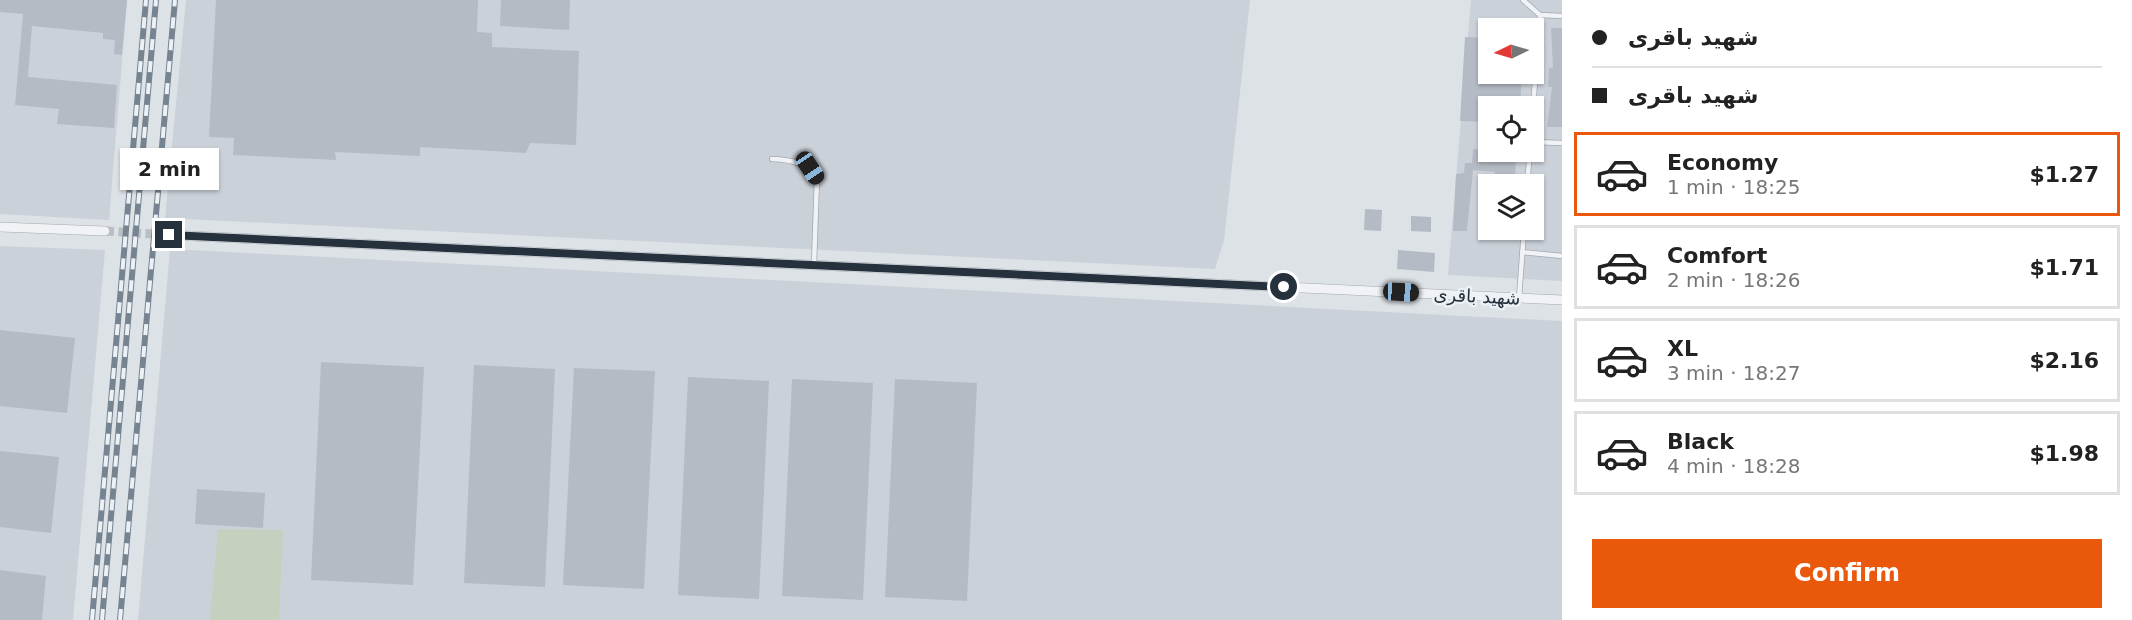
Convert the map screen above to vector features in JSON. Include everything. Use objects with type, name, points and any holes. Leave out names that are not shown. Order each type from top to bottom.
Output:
[{"type":"street","points":[[0,227],[105,231]]},
{"type":"street","name":"شهید باقری","points":[[169,235],[1562,300]]},
{"type":"lane","points":[[1523,0],[1540,15],[1562,16]]},
{"type":"lane","points":[[1534,96],[1540,15]]},
{"type":"lane","points":[[1544,142],[1562,143]]},
{"type":"lane","points":[[772,159],[791,160],[810,168],[817,178],[814,265]]},
{"type":"lane","points":[[1519,298],[1523,240]]},
{"type":"lane","points":[[1522,252],[1562,256]]},
{"type":"shaded area","points":[[0,0],[127,0],[109,220],[0,214]]},
{"type":"shaded area","points":[[186,0],[1250,0],[1224,240],[1215,269],[165,218]]},
{"type":"shaded area","points":[[1471,0],[1562,0],[1562,281],[1448,275]]},
{"type":"shaded area","points":[[0,246],[105,250],[73,620],[0,620]]},
{"type":"shaded area","points":[[170,249],[1562,321],[1562,620],[138,620]]},
{"type":"green space","points":[[218,529],[283,530],[279,620],[210,620]]},
{"type":"building","points":[[0,0],[127,0],[122,55],[114,54],[115,40],[103,39],[103,33],[32,26],[28,77],[117,85],[114,128],[57,124],[59,109],[15,105],[23,14],[0,12]]},
{"type":"building","points":[[216,0],[478,0],[477,32],[492,33],[492,47],[579,51],[576,145],[530,143],[526,153],[420,147],[420,156],[335,152],[336,160],[233,155],[234,138],[209,137]]},
{"type":"building","points":[[501,0],[570,0],[569,30],[500,26]]},
{"type":"building","points":[[1551,28],[1562,28],[1562,127],[1547,127],[1552,87],[1548,87],[1549,68],[1553,68]]},
{"type":"building","points":[[1465,37],[1478,38],[1478,84],[1521,84],[1521,96],[1478,96],[1478,122],[1460,121]]},
{"type":"building","points":[[1473,149],[1478,149],[1478,162],[1516,162],[1515,174],[1495,174],[1495,172],[1473,170],[1467,231],[1453,231],[1456,174],[1464,173],[1465,163],[1472,163]]},
{"type":"building","points":[[1365,209],[1382,210],[1381,231],[1364,230]]},
{"type":"building","points":[[1411,216],[1431,217],[1431,232],[1411,231]]},
{"type":"building","points":[[1398,250],[1435,253],[1434,272],[1397,269]]},
{"type":"building","points":[[0,330],[75,338],[67,413],[0,406]]},
{"type":"building","points":[[321,362],[424,367],[413,585],[311,580]]},
{"type":"building","points":[[474,365],[555,369],[545,587],[464,583]]},
{"type":"building","points":[[574,368],[655,371],[644,589],[563,585]]},
{"type":"building","points":[[688,377],[769,381],[759,599],[678,595]]},
{"type":"building","points":[[792,379],[873,383],[863,600],[782,596]]},
{"type":"building","points":[[895,379],[977,383],[967,601],[885,597]]},
{"type":"building","points":[[0,451],[59,457],[51,533],[0,527]]},
{"type":"building","points":[[197,489],[265,493],[263,528],[195,524]]},
{"type":"building","points":[[0,570],[46,576],[42,620],[0,620]]},
{"type":"tunnel","points":[[105,231],[169,235]]},
{"type":"railway","points":[[92,620],[146,0]]},
{"type":"railway","points":[[102,620],[156,0]]},
{"type":"railway","points":[[120,620],[175,0]]},
{"type":"route","points":[[169,235],[1284,287]]}]
